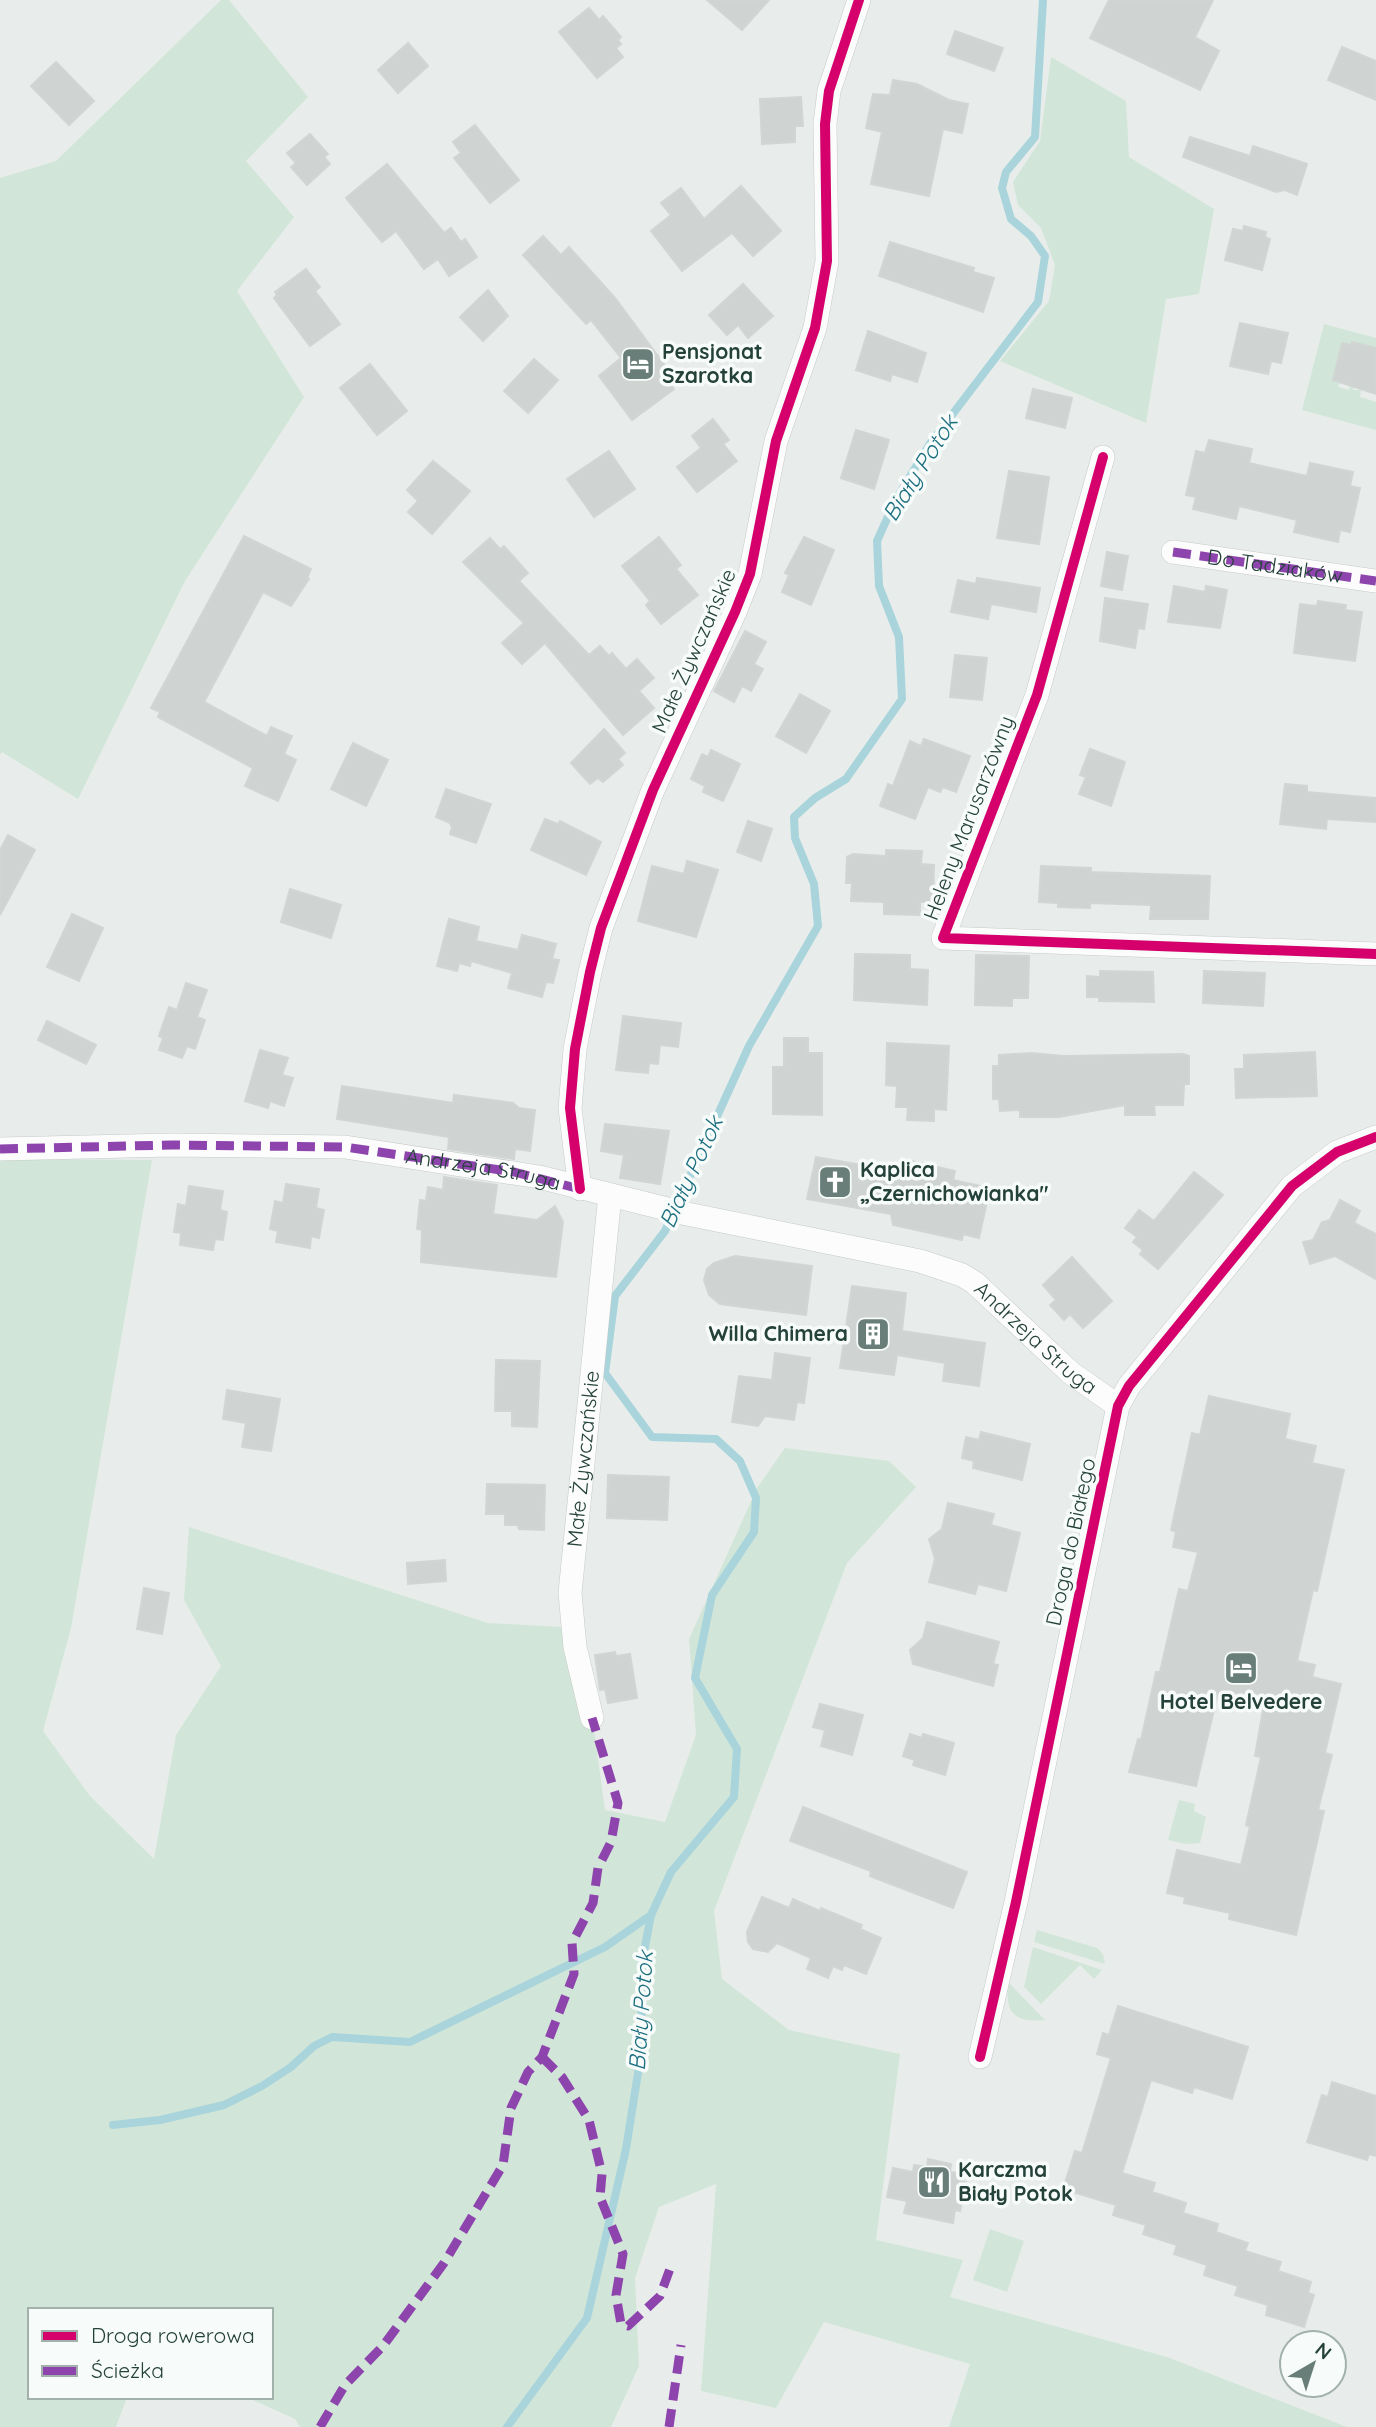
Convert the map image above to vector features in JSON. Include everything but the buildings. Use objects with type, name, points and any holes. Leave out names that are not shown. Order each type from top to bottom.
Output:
[{"type":"street","name":"Małe Żywczańskie","points":[[580,1189],[571,1128],[571,1095],[575,1049],[590,972],[601,928],[653,790],[735,612],[753,563],[776,442],[815,328],[827,261],[825,124],[829,91],[859,0]]},
{"type":"street","name":"Heleny Marusarzówny","points":[[1104,457],[1037,695],[943,938],[1376,954]]},
{"type":"street","name":"Do Tadziaków","points":[[1173,552],[1376,581]]},
{"type":"street","name":"Droga do Białego","points":[[980,2057],[1019,1889],[1118,1406],[1129,1386],[1292,1186],[1337,1152],[1376,1137]]},
{"type":"street","name":"Andrzeja Struga","points":[[0,1149],[171,1145],[345,1147],[514,1172],[687,1214],[920,1261],[962,1275],[991,1296],[1071,1373],[1118,1406]]},
{"type":"street","name":"Małe Żywczańskie","points":[[592,1718],[575,1647],[570,1593],[610,1195]]},
{"type":"green space","points":[[221,0],[229,0],[308,97],[246,161],[294,217],[237,291],[304,397],[185,581],[78,799],[2,752],[0,755],[0,178],[56,161]]},
{"type":"green space","points":[[1051,57],[1126,101],[1129,157],[1214,209],[1199,294],[1166,299],[1146,423],[1000,361],[1049,301],[1055,265],[1041,228],[1018,205],[1013,182],[1040,141]]},
{"type":"green space","points":[[1324,324],[1376,338],[1376,348],[1352,341],[1354,346],[1342,343],[1333,380],[1340,380],[1338,387],[1349,390],[1351,383],[1354,385],[1353,390],[1361,390],[1360,397],[1376,402],[1376,430],[1302,410]]},
{"type":"green space","points":[[0,1159],[152,1160],[71,1628],[43,1731],[90,1796],[154,1859],[176,1735],[221,1666],[184,1600],[189,1527],[488,1623],[580,1628],[605,1810],[665,1822],[696,1735],[689,1639],[757,1488],[785,1448],[889,1461],[916,1487],[847,1563],[714,1911],[722,1979],[789,2030],[900,2054],[876,2240],[963,2260],[950,2297],[1167,2357],[1347,2427],[949,2427],[970,2364],[824,2322],[776,2408],[701,2391],[716,2184],[659,2207],[635,2278],[639,2366],[611,2427],[300,2427],[295,2419],[250,2399],[273,2399],[273,2308],[28,2308],[28,2399],[126,2399],[116,2427],[0,2427]]},
{"type":"green space","points":[[1179,1800],[1195,1804],[1194,1811],[1206,1817],[1200,1843],[1186,1844],[1168,1840]]},
{"type":"green space","points":[[1037,1930],[1097,1948],[1103,1954],[1105,1964],[1034,1942]]},
{"type":"green space","points":[[1033,1947],[1102,1970],[1094,1979],[1080,1965],[1041,2004],[1024,1987]]},
{"type":"green space","points":[[1009,1983],[1045,2020],[1027,2020],[1014,2014],[1008,2002]]},
{"type":"green space","points":[[990,2229],[1024,2241],[1007,2292],[973,2280]]},
{"type":"waterway","name":"Biały Potok","points":[[507,2427],[587,2318],[626,2149],[641,2054],[642,1962],[651,1915],[671,1872],[734,1797],[737,1749],[695,1678],[712,1595],[754,1532],[756,1498],[740,1461],[716,1439],[652,1437],[605,1373],[615,1296],[665,1231],[749,1046],[818,926],[814,884],[795,838],[794,817],[815,798],[846,779],[902,699],[899,637],[879,586],[877,541],[895,501],[929,445],[1038,302],[1045,256],[1031,236],[1011,219],[1002,188],[1006,172],[1035,137],[1043,0]]},
{"type":"waterway","points":[[113,2125],[160,2120],[224,2105],[262,2086],[291,2067],[314,2046],[332,2037],[410,2042],[605,1947],[651,1915]]},
{"type":"marked path","points":[[1173,552],[1376,581]]},
{"type":"marked path","points":[[0,1149],[171,1145],[345,1147],[514,1172],[580,1189],[579,1184]]},
{"type":"marked path","points":[[320,2427],[345,2385],[383,2346],[444,2263],[503,2165],[511,2108],[528,2072],[542,2057],[574,1974],[572,1943],[593,1903],[598,1868],[611,1842],[618,1803],[592,1718]]},
{"type":"marked path","points":[[542,2057],[562,2077],[589,2120],[602,2174],[600,2197],[623,2254],[616,2295],[621,2324],[628,2326],[660,2296],[671,2266]]},
{"type":"marked path","points":[[669,2427],[681,2345]]},
{"type":"cycle path","points":[[580,1189],[570,1108],[575,1049],[590,972],[601,928],[653,790],[750,574],[776,441],[815,328],[827,261],[825,124],[829,91],[859,0]]},
{"type":"cycle path","points":[[1103,457],[1037,695],[943,938],[1376,954]]},
{"type":"cycle path","points":[[980,2057],[1016,1902],[1118,1406],[1129,1386],[1292,1186],[1337,1152],[1376,1137]]},
{"type":"place","name":"Pensjonat Szarotka","points":[[638,364]]},
{"type":"place","name":"Kaplica „Czernichowianka\"","points":[[835,1182]]},
{"type":"place","name":"Willa Chimera","points":[[873,1334]]},
{"type":"place","name":"Hotel Belvedere","points":[[1241,1668]]},
{"type":"place","name":"Karczma Biały Potok","points":[[934,2182]]}]
